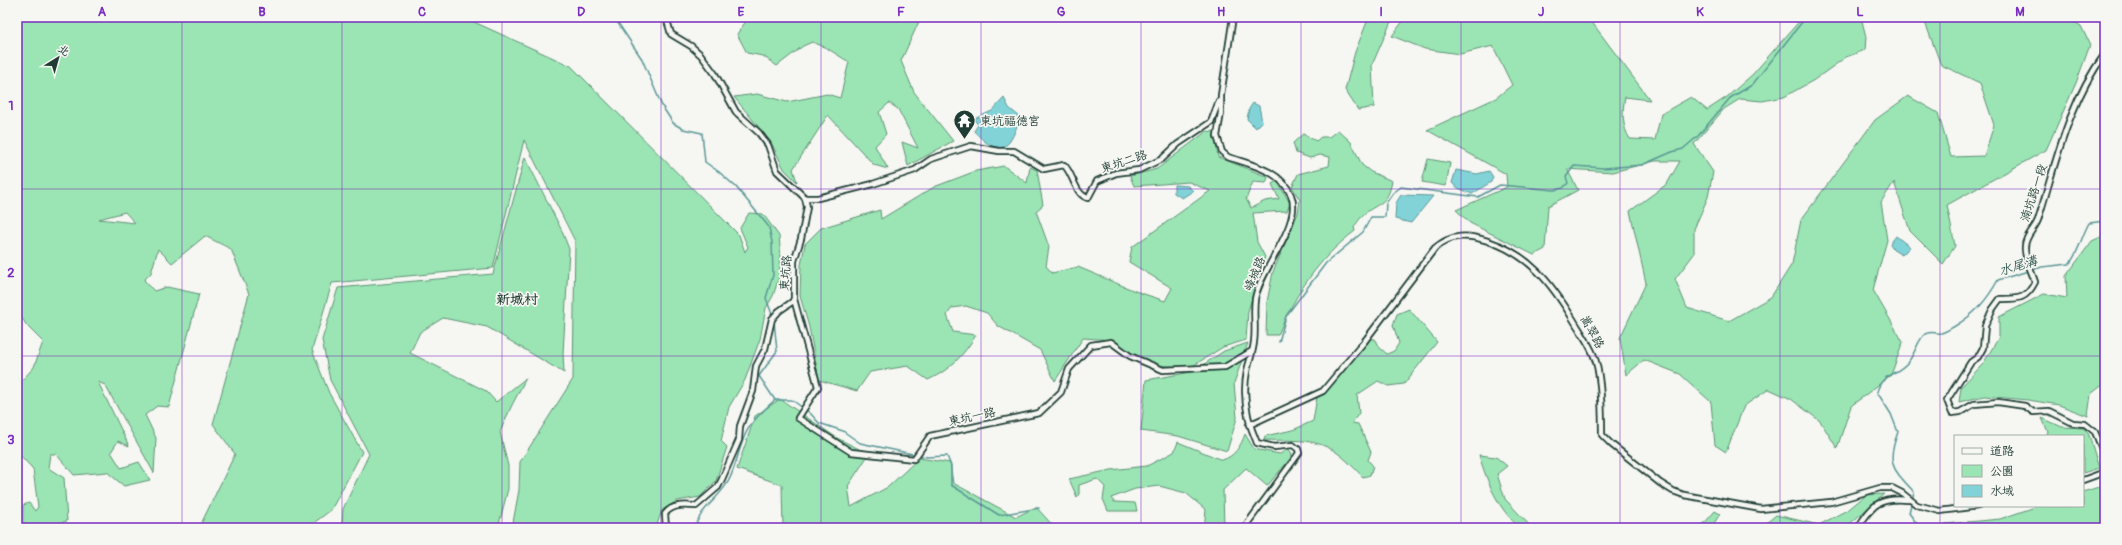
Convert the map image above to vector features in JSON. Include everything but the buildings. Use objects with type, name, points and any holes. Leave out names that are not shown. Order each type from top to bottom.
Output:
[{"type":"street","points":[[666,17],[671,34],[691,46],[702,55],[715,74],[736,112],[759,133],[768,145],[777,171],[805,198]]},
{"type":"street","name":"峰城路","points":[[1233,17],[1221,95],[1221,113],[1217,136],[1222,152],[1228,157],[1274,173],[1291,195],[1293,202],[1293,212],[1287,229],[1260,283],[1255,300],[1254,343],[1245,386],[1249,425],[1257,443],[1274,447],[1293,445],[1298,449],[1299,453],[1244,528]]},
{"type":"street","name":"湳坑路一段","points":[[2105,54],[2098,63],[2071,114],[2059,144],[2037,222],[2026,240],[2024,249],[2035,282],[2031,290],[2020,299],[2000,299],[1992,310],[1985,326],[1983,348],[1978,357],[1971,362],[1947,400],[1952,413],[1960,412],[1974,404],[1998,402],[2025,406],[2033,412],[2048,411],[2073,422],[2085,424],[2095,432],[2105,456]]},
{"type":"street","name":"東坑二路","points":[[805,198],[818,198],[873,184],[915,170],[932,159],[971,146],[999,151],[1014,151],[1044,169],[1064,165],[1069,170],[1080,193],[1088,198],[1097,181],[1116,173],[1139,170],[1149,166],[1162,159],[1178,144],[1201,130],[1211,122],[1221,95]]},
{"type":"street","name":"東坑路","points":[[666,528],[665,514],[669,509],[687,505],[696,506],[720,483],[739,440],[740,426],[753,390],[755,370],[765,349],[772,318],[794,299],[794,261],[801,238],[807,207],[805,198]]},
{"type":"street","name":"嵩翠路","points":[[1249,425],[1323,391],[1364,342],[1435,248],[1454,236],[1472,236],[1506,247],[1541,273],[1559,296],[1594,357],[1602,412],[1602,435],[1616,448],[1673,491],[1761,509],[1831,502],[1880,488],[1892,488],[1902,493],[1917,505],[1940,511],[1970,507]]},
{"type":"street","name":"東坑一路","points":[[794,299],[818,387],[798,418],[852,452],[859,453],[914,459],[930,436],[1039,413],[1061,392],[1069,369],[1091,345],[1111,342],[1130,356],[1163,370],[1225,367],[1252,351]]},
{"type":"street","points":[[2084,480],[2105,472]]},
{"type":"street","points":[[1858,528],[1868,511],[1883,500],[1891,498],[1910,500]]},
{"type":"green space","points":[[17,17],[463,17],[571,66],[739,235],[745,252],[748,247],[740,228],[749,213],[763,214],[779,236],[781,258],[779,277],[773,296],[766,308],[760,339],[745,380],[729,407],[721,441],[727,447],[716,481],[700,497],[677,501],[662,510],[657,525],[658,528],[512,528],[519,490],[520,462],[573,379],[575,241],[524,140],[493,268],[332,283],[312,350],[329,393],[362,452],[331,510],[307,528],[201,528],[200,526],[235,454],[213,424],[249,294],[231,249],[205,236],[172,263],[158,249],[151,273],[144,280],[154,291],[167,287],[199,294],[169,407],[157,406],[145,415],[156,438],[154,473],[105,385],[98,382],[129,446],[118,441],[111,452],[121,468],[139,462],[150,480],[124,486],[107,472],[74,475],[56,454],[50,454],[48,468],[64,478],[67,521],[42,528],[23,527],[23,505],[29,503],[35,511],[38,507],[33,469],[19,454],[17,455],[17,386],[34,367],[43,342],[27,326],[20,315],[17,320]],"holes":[[[125,212],[135,223],[99,219]]]},
{"type":"green space","points":[[749,17],[921,17],[901,61],[914,92],[953,141],[908,166],[902,142],[918,148],[898,109],[889,103],[879,112],[886,134],[875,146],[888,169],[874,165],[828,115],[793,169],[797,182],[784,169],[771,142],[734,97],[757,94],[787,102],[827,94],[840,98],[849,62],[825,47],[812,42],[803,46],[777,66],[763,56],[747,53],[737,34]]},
{"type":"green space","points":[[1369,17],[1393,17],[1372,65],[1374,107],[1358,110],[1345,90],[1355,52]]},
{"type":"green space","points":[[1406,17],[1588,17],[1650,100],[1625,97],[1623,119],[1627,134],[1630,139],[1655,140],[1661,114],[1691,97],[1707,110],[1727,97],[1753,74],[1803,17],[1861,17],[1866,37],[1865,50],[1846,57],[1814,80],[1784,97],[1762,101],[1740,99],[1724,109],[1694,144],[1713,172],[1708,197],[1694,229],[1694,254],[1675,279],[1687,308],[1729,321],[1771,297],[1792,264],[1801,220],[1875,120],[1908,96],[1938,113],[1951,157],[1984,156],[1994,125],[1980,83],[1941,65],[1923,17],[2066,17],[2081,26],[2090,45],[2076,83],[2046,150],[1947,205],[1955,246],[1943,264],[1910,231],[1894,182],[1881,202],[1887,240],[1873,290],[1903,342],[1891,375],[1851,406],[1837,448],[1820,421],[1791,399],[1769,389],[1744,406],[1726,452],[1715,445],[1711,402],[1680,374],[1644,360],[1626,375],[1620,338],[1646,283],[1630,211],[1667,184],[1680,161],[1655,161],[1613,172],[1567,169],[1578,190],[1548,206],[1545,249],[1534,255],[1470,223],[1456,210],[1507,187],[1506,174],[1427,130],[1496,98],[1512,85],[1493,46],[1460,54],[1425,49],[1392,36]]},
{"type":"green space","points":[[1338,130],[1351,142],[1362,165],[1371,172],[1392,181],[1388,195],[1382,202],[1364,214],[1354,227],[1355,231],[1319,265],[1300,291],[1278,335],[1266,335],[1267,302],[1273,272],[1298,213],[1300,200],[1292,187],[1298,174],[1329,166],[1330,157],[1320,155],[1310,158],[1296,153],[1293,143],[1303,134],[1316,141],[1321,137],[1329,137]]},
{"type":"green space","points":[[1207,131],[1214,132],[1218,157],[1268,177],[1266,183],[1253,182],[1246,199],[1251,208],[1265,201],[1279,199],[1272,184],[1277,181],[1290,203],[1287,211],[1253,213],[1257,242],[1265,257],[1248,311],[1246,340],[1223,347],[1191,367],[1153,365],[1130,354],[1113,340],[1083,338],[1055,381],[1040,350],[998,326],[987,313],[966,306],[952,308],[947,315],[953,332],[976,335],[961,356],[943,372],[936,376],[928,380],[908,366],[870,372],[857,391],[819,380],[809,327],[800,296],[801,265],[805,244],[821,228],[880,210],[881,219],[934,187],[976,171],[1004,166],[1027,183],[1030,167],[1037,170],[1043,205],[1036,211],[1049,247],[1046,266],[1052,273],[1078,267],[1135,291],[1165,301],[1172,288],[1129,262],[1132,247],[1210,191],[1189,182],[1134,186],[1130,176],[1157,169]]},
{"type":"green space","points":[[525,157],[561,229],[569,249],[563,353],[564,373],[487,327],[443,318],[420,332],[410,353],[486,391],[496,402],[526,378],[500,432],[508,466],[508,489],[498,528],[354,528],[342,526],[343,509],[369,454],[330,380],[322,340],[338,288],[493,274]]},
{"type":"green space","points":[[1428,159],[1450,163],[1446,186],[1422,182]]},
{"type":"green space","points":[[2105,235],[2105,383],[2091,394],[2088,416],[2059,405],[2028,400],[1984,396],[1959,402],[1961,387],[1983,364],[1999,337],[1999,317],[2044,294],[2067,298],[2066,276],[2092,241]]},
{"type":"green space","points":[[1409,309],[1437,342],[1404,384],[1388,386],[1378,381],[1357,395],[1359,413],[1352,423],[1358,424],[1371,452],[1368,460],[1373,466],[1370,475],[1363,477],[1337,453],[1320,444],[1296,440],[1264,440],[1265,436],[1293,430],[1313,421],[1317,397],[1371,338],[1376,340],[1380,348],[1387,354],[1394,351],[1399,343],[1393,325],[1397,314]]},
{"type":"green space","points":[[1248,343],[1234,383],[1237,418],[1227,451],[1178,436],[1141,431],[1146,380],[1192,372],[1224,351]]},
{"type":"green space","points":[[780,399],[837,438],[869,454],[848,486],[851,507],[888,487],[919,458],[950,463],[953,483],[1016,517],[1036,507],[1055,528],[783,528],[782,485],[737,469],[755,416]]},
{"type":"green space","points":[[2042,418],[2062,427],[2084,428],[2089,435],[2099,468],[2084,473],[2084,435],[2046,435],[2048,432]]},
{"type":"green space","points":[[1245,434],[1254,449],[1280,454],[1288,449],[1292,453],[1290,459],[1267,486],[1246,468],[1223,490],[1224,528],[1204,528],[1206,510],[1186,493],[1159,486],[1135,489],[1111,498],[1114,502],[1135,503],[1137,511],[1108,511],[1103,499],[1105,487],[1097,479],[1079,485],[1079,494],[1077,497],[1069,479],[1111,470],[1147,466],[1174,452],[1178,442],[1222,460],[1226,459],[1233,454],[1241,443]]},
{"type":"green space","points":[[1479,455],[1496,457],[1507,466],[1497,474],[1505,499],[1532,528],[1520,528],[1512,521],[1499,504]]},
{"type":"green space","points":[[2105,485],[2105,528],[1948,528],[1945,524],[2000,519],[2035,507],[2084,507],[2084,492]]},
{"type":"green space","points":[[1884,494],[1845,528],[1737,528],[1739,524],[1764,525],[1776,515],[1819,525],[1849,509],[1866,495]]},
{"type":"green space","points":[[1715,511],[1720,514],[1711,528],[1700,528]]},
{"type":"water","points":[[1004,98],[1009,108],[1020,117],[1015,132],[1006,146],[996,147],[981,139],[974,131],[978,125],[974,119],[992,111]]},
{"type":"water","points":[[1253,103],[1259,106],[1262,122],[1256,128],[1247,119],[1249,109]]},
{"type":"water","points":[[1456,170],[1477,174],[1489,171],[1493,177],[1491,182],[1472,194],[1458,188],[1452,183]]},
{"type":"water","points":[[1174,185],[1188,186],[1193,191],[1182,198],[1174,193]]},
{"type":"water","points":[[1401,195],[1433,196],[1411,223],[1395,219],[1396,203]]},
{"type":"water","points":[[1896,236],[1910,247],[1902,255],[1895,251],[1890,244]]},
{"type":"waterway","points":[[614,17],[642,59],[662,106],[673,123],[683,129],[702,133],[705,162],[736,187],[769,227],[772,242],[773,275],[766,298],[773,317]]},
{"type":"waterway","points":[[1279,342],[1286,316],[1326,263],[1363,232],[1371,217],[1385,217],[1386,203],[1393,193],[1401,187],[1478,197],[1500,185],[1554,190],[1563,188],[1568,183],[1566,177],[1574,166],[1604,168],[1642,165],[1672,152],[1683,149],[1698,136],[1730,98],[1752,85],[1806,17]]},
{"type":"waterway","name":"水尾溝","points":[[1920,528],[1909,513],[1914,492],[1896,471],[1893,465],[1892,452],[1898,432],[1891,414],[1877,392],[1882,381],[1908,362],[1924,335],[1930,332],[1943,332],[1969,317],[1980,306],[1998,280],[2042,267],[2069,264],[2078,250],[2089,223],[2105,221]]},
{"type":"waterway","points":[[695,528],[701,514],[726,485],[730,478],[743,440],[751,425],[775,400],[759,376],[777,351],[774,321]]},
{"type":"waterway","points":[[775,400],[792,400],[810,413],[819,423],[843,431],[860,443],[927,457],[947,456],[951,466],[951,485],[999,515],[1039,508]]},
{"type":"place","name":"東坑福德宮","points":[[964,140]]},
{"type":"district","name":"新城村","points":[[517,299]]}]
